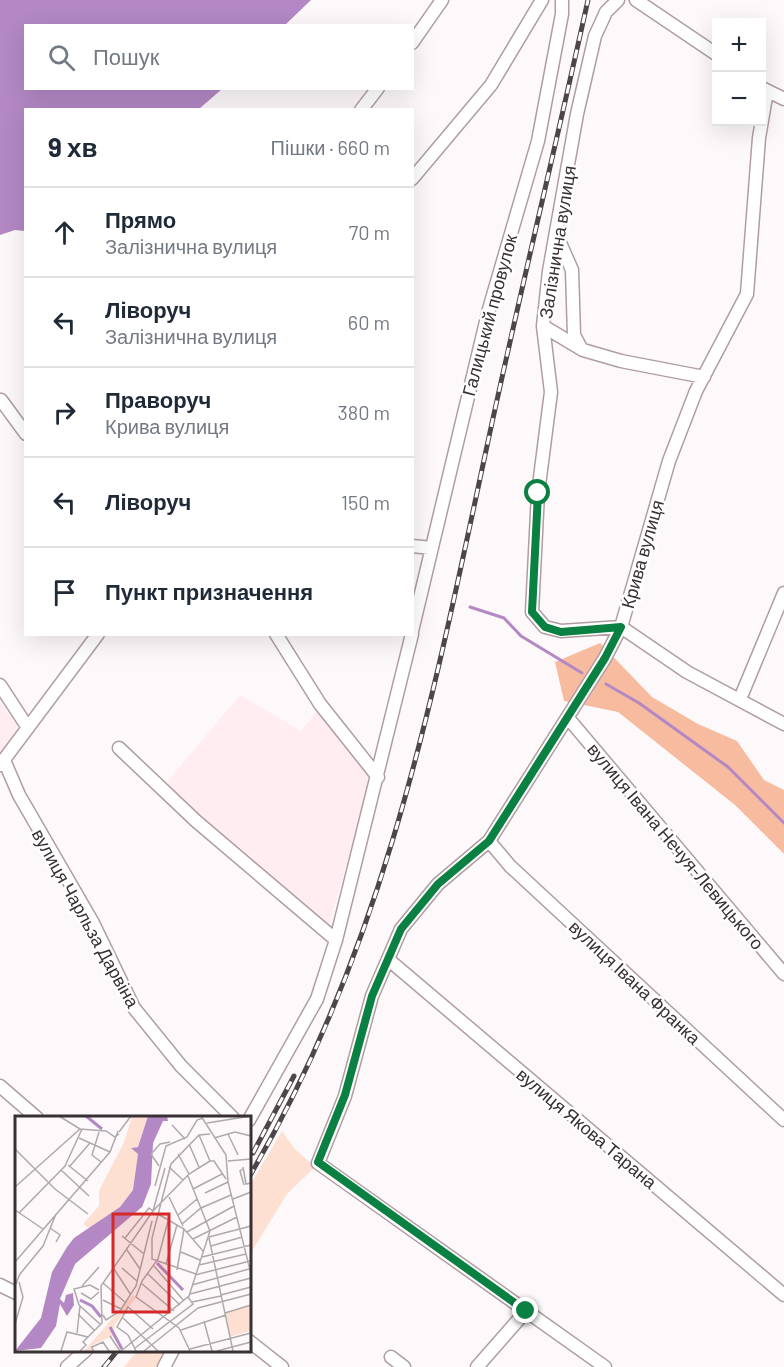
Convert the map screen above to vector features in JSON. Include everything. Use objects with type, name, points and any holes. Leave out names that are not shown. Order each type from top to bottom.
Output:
[{"type":"street","points":[[414,41],[442,0]]},
{"type":"street","points":[[414,177],[492,85],[542,0]]},
{"type":"street","name":"Галицький провулок","points":[[414,624],[489,309],[538,141],[562,14],[562,0]]},
{"type":"street","name":"Залізнична вулиця","points":[[618,0],[606,12],[595,36],[577,114],[543,326],[551,392],[538,493],[532,612],[545,627],[561,632],[621,627]]},
{"type":"street","points":[[636,0],[712,51]]},
{"type":"street","points":[[363,108],[376,90]]},
{"type":"street","points":[[766,91],[784,99]]},
{"type":"street","name":"Крива вулиця","points":[[526,1311],[318,1162],[345,1095],[372,996],[401,929],[438,884],[489,841],[532,770],[568,718],[621,627],[669,461],[704,377],[747,294],[760,126]]},
{"type":"street","points":[[556,236],[572,270],[574,335],[581,349]]},
{"type":"street","points":[[543,326],[581,349],[621,361],[704,377]]},
{"type":"street","points":[[1,400],[24,431]]},
{"type":"street","points":[[414,546],[432,548]]},
{"type":"street","points":[[740,699],[784,593]]},
{"type":"street","points":[[621,627],[687,672],[784,724]]},
{"type":"street","points":[[2,763],[97,636]]},
{"type":"street","points":[[277,636],[320,704],[378,777]]},
{"type":"street","name":"Галицький провулок","points":[[250,1118],[317,999],[336,940],[411,636]]},
{"type":"street","points":[[0,684],[28,728]]},
{"type":"street","name":"вулиця Івана Нечуя-Левицького","points":[[568,718],[784,974]]},
{"type":"street","points":[[119,748],[196,821],[336,940]]},
{"type":"street","name":"вулиця Чарльза Дарвіна","points":[[2,763],[93,923],[134,1008],[181,1066],[231,1116]]},
{"type":"street","name":"вулиця Івана Франка","points":[[489,841],[510,866],[784,1119]]},
{"type":"street","name":"вулиця Якова Тарана","points":[[389,960],[784,1295]]},
{"type":"street","points":[[0,1086],[35,1116]]},
{"type":"street","points":[[0,1285],[15,1292]]},
{"type":"street","points":[[477,1367],[526,1311],[605,1367]]},
{"type":"street","points":[[250,1342],[282,1367]]},
{"type":"street","points":[[68,1367],[84,1352]]},
{"type":"street","points":[[164,1367],[171,1352]]},
{"type":"street","points":[[392,1357],[404,1367]]},
{"type":"shaded area","points":[[0,0],[311,0],[286,24],[24,24],[24,90],[221,90],[200,108],[24,108],[24,231],[15,230],[0,235]]},
{"type":"shaded area","points":[[600,643],[652,697],[698,724],[737,741],[764,780],[784,790],[784,854],[735,805],[618,712],[564,701],[555,662]]},
{"type":"shaded area","points":[[240,695],[301,731],[317,711],[371,780],[329,925],[161,789]]},
{"type":"shaded area","points":[[0,700],[19,730],[0,756]]},
{"type":"shaded area","points":[[282,1131],[294,1148],[315,1167],[287,1194],[252,1251],[250,1250],[250,1185]]},
{"type":"shaded area","points":[[136,1352],[168,1352],[161,1367],[124,1367]]},
{"type":"waterway","points":[[470,607],[504,618],[521,636],[582,673]]},
{"type":"waterway","points":[[606,684],[639,703],[728,767],[784,823]]},
{"type":"railway","points":[[250,1175],[296,1091],[335,1003],[369,913],[398,822],[446,636],[588,0]]},
{"type":"railway","points":[[253,1153],[294,1076]]},
{"type":"railway","points":[[104,1367],[116,1352]]},
{"type":"route","points":[[526,1311],[318,1162],[345,1095],[372,996],[401,929],[438,884],[489,841],[532,770],[568,718],[621,627],[561,632],[545,627],[532,612],[538,493]]}]
